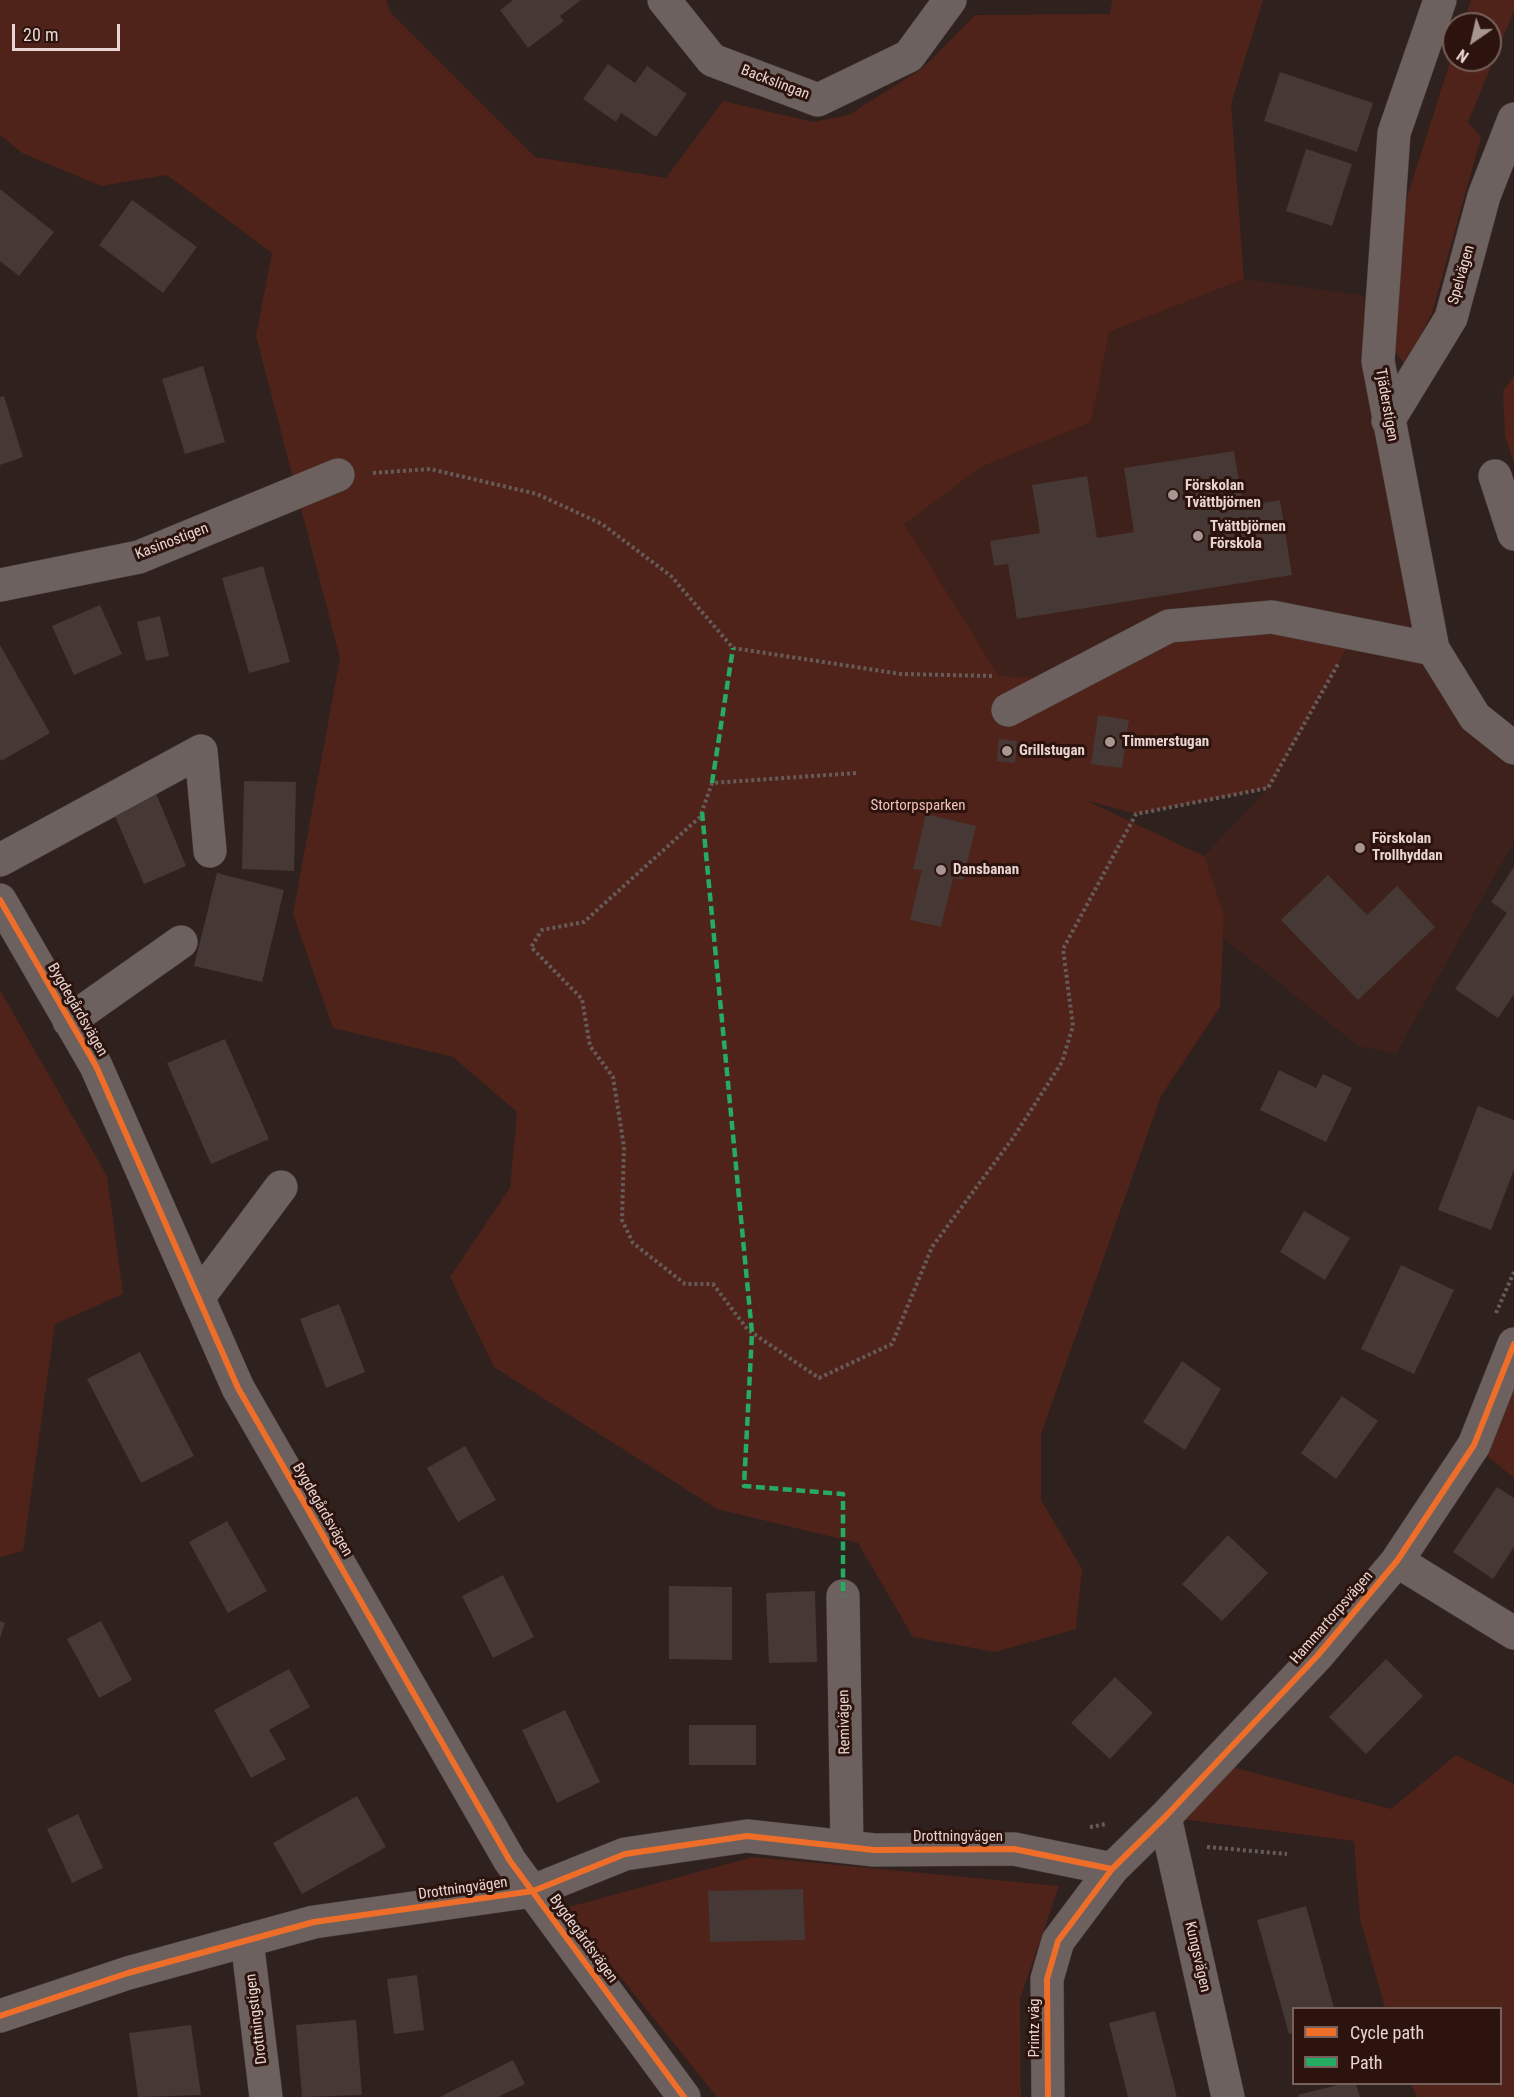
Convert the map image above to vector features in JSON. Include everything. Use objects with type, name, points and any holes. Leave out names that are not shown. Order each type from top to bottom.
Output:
[{"type":"street","name":"Backslingan","points":[[664,0],[712,60],[818,100],[909,56],[950,0]]},
{"type":"street","name":"Tjäderstigen","points":[[1440,0],[1394,133],[1378,361],[1433,649],[1475,717],[1514,748]]},
{"type":"street","name":"Spelvägen","points":[[1388,421],[1450,318],[1484,196],[1514,119]]},
{"type":"street","name":"Kasinostigen","points":[[0,585],[139,557],[338,476]]},
{"type":"street","points":[[1496,476],[1514,534]]},
{"type":"street","points":[[1008,710],[1169,626],[1272,617],[1433,649]]},
{"type":"street","points":[[0,860],[201,751],[210,851]]},
{"type":"street","name":"Bygdegårdsvägen","points":[[0,900],[96,1066],[238,1388],[510,1862],[684,2097]]},
{"type":"street","points":[[69,1021],[181,942]]},
{"type":"street","points":[[198,1298],[281,1187]]},
{"type":"street","name":"Hammartorpsvägen","points":[[1112,1869],[1166,1817],[1318,1655],[1396,1561],[1474,1445],[1503,1332]]},
{"type":"street","points":[[1396,1561],[1514,1633]]},
{"type":"street","name":"Remivägen","points":[[843,1596],[847,1847]]},
{"type":"street","name":"Kungsvägen","points":[[1166,1817],[1228,2097]]},
{"type":"street","name":"Drottningvägen","points":[[0,2016],[128,1973],[314,1922],[533,1891],[625,1854],[747,1836],[874,1850],[1014,1849],[1112,1869]]},
{"type":"street","name":"Printz väg","points":[[1048,2097],[1047,1979],[1058,1941],[1112,1869]]},
{"type":"street","name":"Drottningstigen","points":[[248,1940],[266,2097]]},
{"type":"path","points":[[338,476],[430,470],[537,494],[603,524],[671,576],[733,648],[901,674],[999,676]]},
{"type":"path","points":[[856,773],[712,783],[700,818],[584,922],[542,930],[531,947],[582,999],[590,1046],[613,1077],[624,1147],[622,1220],[633,1243],[685,1284],[713,1284],[748,1330],[819,1378],[892,1344],[932,1247],[1013,1138],[1062,1062],[1072,1026],[1063,949],[1136,814],[1268,788],[1355,633]]},
{"type":"path","points":[[1503,1332],[1514,1272]]},
{"type":"path","points":[[1054,1857],[1062,1832],[1108,1824]]},
{"type":"path","points":[[1175,1857],[1193,1845],[1287,1854]]},
{"type":"shaded area","points":[[1244,279],[1383,298],[1433,649],[1514,748],[1514,841],[1396,1054],[1358,1046],[1223,938],[1224,915],[1204,856],[1268,788],[1066,679],[999,676],[903,524],[981,467],[1090,422],[1109,332]]},
{"type":"green space","name":"Stortorpsparken","points":[[0,0],[386,0],[390,12],[535,157],[666,178],[723,101],[813,122],[849,115],[924,67],[975,15],[1110,14],[1112,0],[1263,0],[1231,104],[1244,279],[1109,332],[1091,422],[981,467],[904,524],[999,676],[1066,679],[1169,626],[1355,633],[1268,788],[1136,814],[1085,800],[1204,856],[1224,915],[1220,1007],[1161,1096],[1041,1434],[1041,1500],[1082,1569],[1076,1629],[995,1652],[913,1637],[858,1543],[717,1509],[494,1367],[450,1277],[510,1188],[517,1112],[453,1057],[333,1028],[293,914],[340,658],[256,336],[272,253],[167,175],[101,186],[22,153],[0,135]]},
{"type":"green space","points":[[1471,0],[1514,0],[1514,11],[1502,40],[1502,12],[1467,12]]},
{"type":"green space","points":[[1447,72],[1489,72],[1468,122],[1481,137],[1432,313],[1405,366],[1390,343],[1405,204]]},
{"type":"green space","points":[[1514,376],[1514,462],[1505,436],[1503,391]]},
{"type":"green space","points":[[0,990],[107,1176],[123,1294],[55,1324],[23,1551],[0,1557]]},
{"type":"green space","points":[[1514,1344],[1514,1478],[1474,1445]]},
{"type":"green space","points":[[1456,1755],[1514,1784],[1514,2097],[1417,2097],[1411,2085],[1502,2085],[1502,2007],[1385,2007],[1360,1919],[1354,1841],[1165,1817],[1217,1763],[1391,1809]]},
{"type":"green space","points":[[753,1857],[1059,1886],[1020,1999],[1021,2097],[717,2097],[565,1908]]},
{"type":"building","points":[[513,0],[581,0],[560,16],[564,21],[528,48],[500,10]]},
{"type":"building","points":[[608,64],[635,83],[647,66],[687,94],[656,137],[621,113],[616,122],[583,99]]},
{"type":"building","points":[[1280,72],[1373,103],[1357,152],[1264,121]]},
{"type":"building","points":[[1306,149],[1352,164],[1332,226],[1286,211]]},
{"type":"building","points":[[0,189],[54,232],[19,276],[0,261]]},
{"type":"building","points":[[132,200],[197,247],[163,293],[99,245]]},
{"type":"building","points":[[203,366],[225,442],[185,454],[162,379]]},
{"type":"building","points":[[4,396],[23,457],[0,465],[0,397]]},
{"type":"building","name":"Tvättbjörnen Förskola","points":[[1234,451],[1243,506],[1280,500],[1292,575],[1017,619],[1008,564],[994,566],[990,541],[1040,533],[1032,485],[1087,476],[1097,538],[1134,532],[1124,468]]},
{"type":"building","points":[[263,566],[290,662],[249,673],[222,578]]},
{"type":"building","points":[[100,605],[122,654],[74,675],[52,626]]},
{"type":"building","points":[[160,616],[169,656],[146,661],[137,622]]},
{"type":"building","points":[[0,645],[50,733],[1,761],[0,758]]},
{"type":"building","name":"Timmerstugan","points":[[1098,715],[1129,720],[1122,768],[1091,764]]},
{"type":"building","name":"Grillstugan","points":[[999,739],[1017,741],[1015,763],[997,761]]},
{"type":"building","points":[[244,781],[296,782],[294,871],[242,869]]},
{"type":"building","points":[[155,791],[186,866],[144,884],[112,809]]},
{"type":"building","name":"Dansbanan","points":[[926,814],[976,826],[963,880],[953,878],[941,927],[910,920],[922,870],[913,869]]},
{"type":"building","points":[[1514,867],[1514,994],[1498,1018],[1455,989],[1507,913],[1491,902]]},
{"type":"building","points":[[217,873],[284,890],[262,982],[194,966]]},
{"type":"building","points":[[1328,875],[1367,915],[1397,886],[1435,927],[1358,1000],[1281,920]]},
{"type":"building","points":[[225,1039],[269,1139],[211,1164],[167,1063]]},
{"type":"building","points":[[1279,1070],[1316,1088],[1323,1074],[1352,1088],[1326,1142],[1260,1110]]},
{"type":"building","points":[[1478,1106],[1514,1120],[1514,1170],[1491,1230],[1438,1210]]},
{"type":"building","points":[[1304,1211],[1350,1238],[1325,1280],[1280,1252]]},
{"type":"building","points":[[1401,1265],[1454,1290],[1414,1374],[1361,1349]]},
{"type":"building","points":[[339,1304],[365,1372],[326,1388],[300,1319]]},
{"type":"building","points":[[140,1352],[194,1456],[141,1483],[87,1379]]},
{"type":"building","points":[[1182,1361],[1221,1389],[1185,1450],[1143,1422]]},
{"type":"building","points":[[1342,1396],[1378,1421],[1336,1479],[1301,1453]]},
{"type":"building","points":[[465,1446],[496,1500],[458,1522],[427,1468]]},
{"type":"building","points":[[1497,1487],[1514,1498],[1514,1547],[1493,1579],[1453,1552]]},
{"type":"building","points":[[227,1521],[267,1591],[228,1613],[189,1542]]},
{"type":"building","points":[[1228,1535],[1268,1573],[1222,1621],[1182,1584]]},
{"type":"building","points":[[503,1575],[534,1637],[493,1658],[462,1596]]},
{"type":"building","points":[[669,1586],[732,1587],[732,1660],[669,1659]]},
{"type":"building","points":[[815,1591],[817,1662],[769,1663],[766,1593]]},
{"type":"building","points":[[0,1621],[5,1623],[0,1638]]},
{"type":"building","points":[[101,1621],[132,1680],[99,1698],[67,1639]]},
{"type":"building","points":[[1386,1659],[1423,1696],[1366,1754],[1329,1717]]},
{"type":"building","points":[[289,1669],[310,1707],[269,1730],[286,1759],[251,1778],[214,1710]]},
{"type":"building","points":[[1115,1677],[1153,1713],[1110,1759],[1071,1723]]},
{"type":"building","points":[[565,1710],[600,1782],[557,1803],[522,1730]]},
{"type":"building","points":[[689,1725],[756,1725],[756,1765],[689,1765]]},
{"type":"building","points":[[357,1796],[386,1847],[302,1894],[273,1843]]},
{"type":"building","points":[[78,1814],[103,1868],[72,1883],[47,1829]]},
{"type":"building","points":[[803,1889],[805,1940],[710,1942],[708,1891]]},
{"type":"building","points":[[1306,1906],[1334,2007],[1292,2007],[1292,2033],[1289,2034],[1257,1920]]},
{"type":"building","points":[[417,1975],[424,2030],[394,2034],[387,1979]]},
{"type":"building","points":[[1155,2011],[1177,2097],[1128,2097],[1109,2023]]},
{"type":"building","points":[[356,2020],[362,2095],[302,2097],[296,2025]]},
{"type":"building","points":[[191,2025],[201,2095],[138,2097],[129,2033]]},
{"type":"building","points":[[513,2060],[525,2084],[498,2097],[440,2097]]},
{"type":"building","points":[[1337,2085],[1356,2085],[1360,2097],[1299,2097],[1298,2095]]},
{"type":"marked path","points":[[712,783],[733,648]]},
{"type":"marked path","points":[[702,812],[752,1333],[744,1486],[843,1494],[843,1596]]},
{"type":"cycle path","points":[[0,900],[96,1066],[238,1388],[510,1861],[684,2097]]},
{"type":"cycle path","points":[[1048,2097],[1047,1979],[1058,1941],[1112,1869],[1165,1817],[1318,1655],[1397,1561],[1474,1445],[1514,1344]]},
{"type":"cycle path","points":[[0,2016],[128,1973],[314,1922],[533,1891],[625,1854],[747,1836],[874,1850],[1014,1849],[1112,1869]]},
{"type":"place","name":"Förskolan Tvättbjörnen","points":[[1173,495]]},
{"type":"place","name":"Tvättbjörnen Förskola","points":[[1198,536]]},
{"type":"place","name":"Timmerstugan","points":[[1110,742]]},
{"type":"place","name":"Grillstugan","points":[[1007,751]]},
{"type":"place","name":"Förskolan Trollhyddan","points":[[1360,848]]},
{"type":"place","name":"Dansbanan","points":[[941,870]]}]
